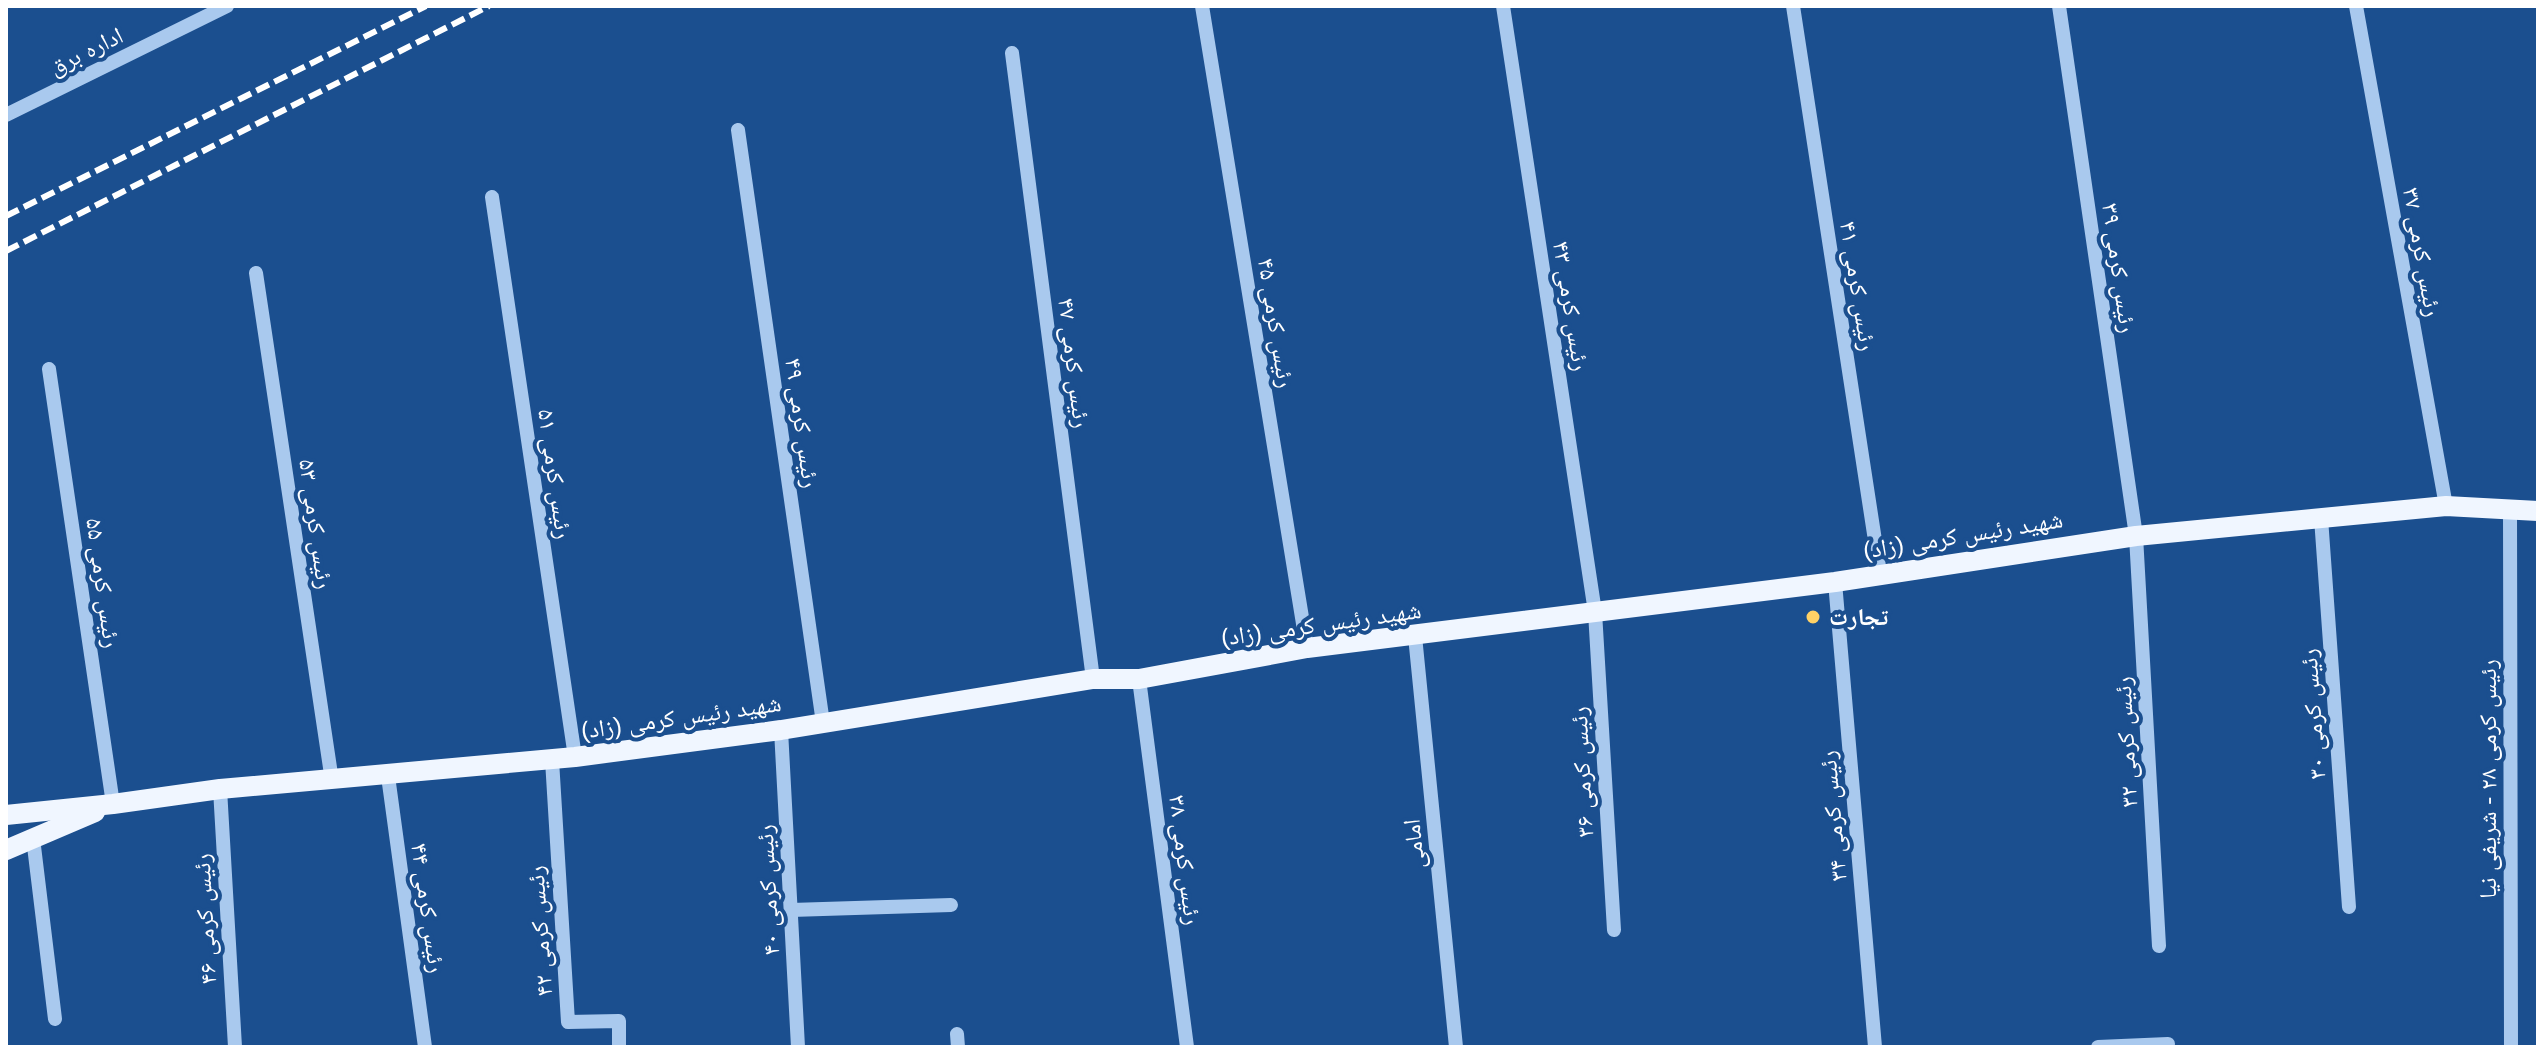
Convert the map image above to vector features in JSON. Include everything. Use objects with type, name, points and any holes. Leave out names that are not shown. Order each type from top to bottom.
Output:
[{"type":"main road","name":"شهید رئیس کرمی (زاد)","points":[[113,804],[220,789],[552,760],[781,730],[1093,679],[1139,679],[1307,648],[1835,582],[2136,536],[2446,506],[2538,511]]},
{"type":"main road","points":[[6,815],[113,804]]},
{"type":"main road","points":[[6,850],[113,804]]},
{"type":"street","name":"اداره برق","points":[[6,115],[227,6]]},
{"type":"street","name":"رئیس کرمی ۴۵","points":[[1202,6],[1307,648]]},
{"type":"street","name":"رئیس کرمی ۴۳","points":[[1503,6],[1595,612]]},
{"type":"street","name":"رئیس کرمی ۴۱","points":[[1793,6],[1880,573]]},
{"type":"street","name":"رئیس کرمی ۳۹","points":[[2059,6],[2136,536]]},
{"type":"street","name":"رئیس کرمی ۳۷","points":[[2356,6],[2446,506]]},
{"type":"street","name":"رئیس کرمی ۴۷","points":[[1012,53],[1093,679]]},
{"type":"street","name":"رئیس کرمی ۴۹","points":[[738,130],[823,723]]},
{"type":"street","name":"رئیس کرمی ۵۱","points":[[492,197],[575,757]]},
{"type":"street","name":"رئیس کرمی ۵۳","points":[[256,273],[332,781]]},
{"type":"street","name":"رئیس کرمی ۵۵","points":[[49,369],[113,804]]},
{"type":"street","name":"رئیس کرمی ۲۸ - شریفی نیا","points":[[2510,510],[2511,1047]]},
{"type":"street","name":"رئیس کرمی ۳۰","points":[[2321,518],[2349,907]]},
{"type":"street","name":"رئیس کرمی ۳۲","points":[[2136,536],[2159,946]]},
{"type":"street","name":"رئیس کرمی ۳۴","points":[[1835,582],[1875,1047]]},
{"type":"street","name":"رئیس کرمی ۳۶","points":[[1595,612],[1614,930]]},
{"type":"street","name":"امامی","points":[[1415,636],[1456,1047]]},
{"type":"street","name":"رئیس کرمی ۳۸","points":[[1139,679],[1187,1047]]},
{"type":"street","name":"رئیس کرمی ۴۰","points":[[781,730],[798,1047]]},
{"type":"street","name":"رئیس کرمی ۴۲","points":[[552,760],[568,1022],[619,1021],[619,1047]]},
{"type":"street","name":"رئیس کرمی ۴۴","points":[[388,776],[425,1047]]},
{"type":"street","name":"رئیس کرمی ۴۶","points":[[220,789],[235,1047]]},
{"type":"street","points":[[33,838],[55,1019]]},
{"type":"street","points":[[791,910],[951,905]]},
{"type":"street","points":[[2098,1047],[2168,1044]]},
{"type":"railway","points":[[6,216],[426,6]]},
{"type":"railway","points":[[6,251],[489,6]]},
{"type":"place","name":"تجارت","points":[[1813,617]]}]
